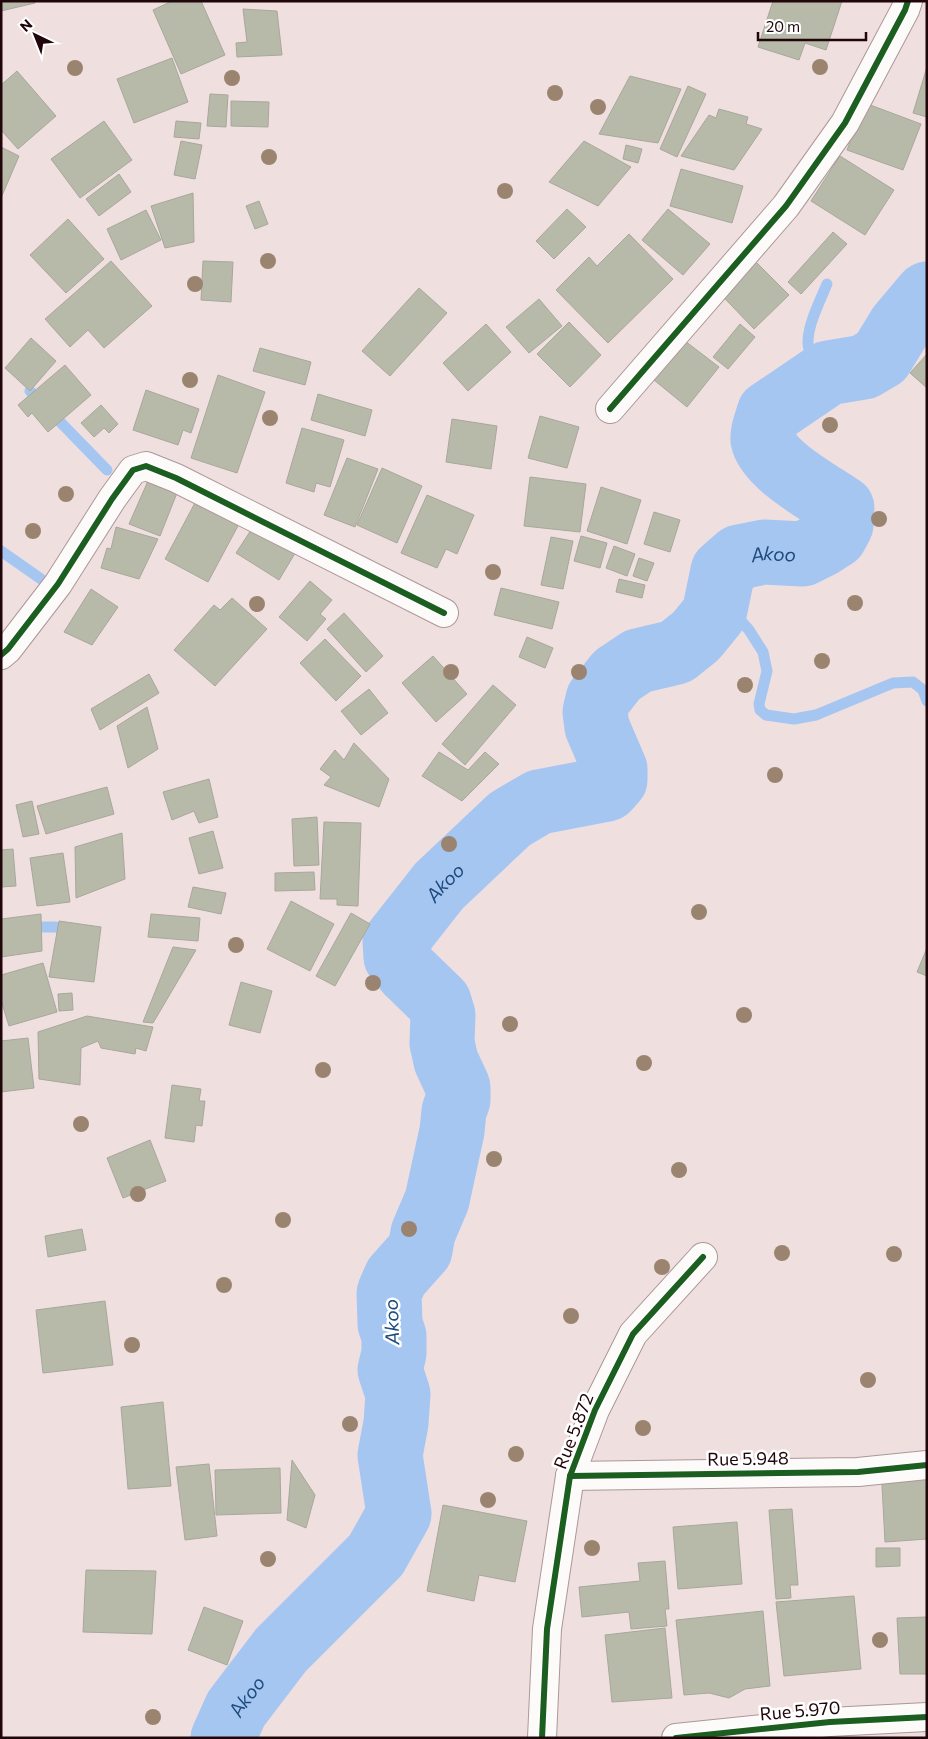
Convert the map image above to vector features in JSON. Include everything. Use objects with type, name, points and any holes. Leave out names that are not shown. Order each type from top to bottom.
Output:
[{"type":"street","points":[[610,409],[786,206],[845,123],[908,1]]},
{"type":"street","points":[[1,654],[8,649],[58,584],[112,499],[133,470],[146,466],[176,478],[444,613]]},
{"type":"street","name":"Rue 5.872","points":[[542,1738],[547,1629],[570,1476],[595,1410],[633,1334],[703,1257]]},
{"type":"street","name":"Rue 5.948","points":[[570,1476],[858,1472],[927,1465]]},
{"type":"street","name":"Rue 5.970","points":[[676,1738],[785,1732],[830,1722],[927,1717]]},
{"type":"building","points":[[1,1],[35,1],[35,3],[1,11]]},
{"type":"building","points":[[172,1],[201,1],[225,55],[181,74],[153,10]]},
{"type":"building","points":[[773,1],[842,1],[826,50],[805,43],[799,60],[758,47]]},
{"type":"building","points":[[243,9],[277,11],[282,55],[237,57],[236,43],[247,42]]},
{"type":"building","points":[[172,58],[188,102],[134,123],[117,79]]},
{"type":"building","points":[[927,67],[927,117],[913,113]]},
{"type":"building","points":[[17,71],[56,116],[18,149],[1,130],[1,85]]},
{"type":"building","points":[[630,76],[681,89],[658,143],[599,134]]},
{"type":"building","points":[[688,86],[706,94],[677,157],[660,149]]},
{"type":"building","points":[[210,94],[228,95],[226,127],[207,126]]},
{"type":"building","points":[[231,101],[269,102],[268,127],[231,126]]},
{"type":"building","points":[[865,103],[921,124],[903,170],[847,150]]},
{"type":"building","points":[[719,109],[748,117],[746,124],[762,129],[734,170],[681,156],[709,115],[716,118]]},
{"type":"building","points":[[104,121],[132,160],[80,198],[51,159]]},
{"type":"building","points":[[176,121],[201,123],[199,139],[174,137]]},
{"type":"building","points":[[181,141],[202,145],[195,179],[174,175]]},
{"type":"building","points":[[584,141],[631,167],[598,206],[549,182]]},
{"type":"building","points":[[626,145],[642,149],[638,163],[623,159]]},
{"type":"building","points":[[1,147],[19,156],[1,198]]},
{"type":"building","points":[[840,156],[894,190],[865,235],[811,201]]},
{"type":"building","points":[[681,169],[743,186],[732,223],[670,206]]},
{"type":"building","points":[[119,174],[131,192],[99,216],[86,199]]},
{"type":"building","points":[[193,193],[194,242],[165,248],[151,206]]},
{"type":"building","points":[[259,201],[268,224],[255,229],[246,206]]},
{"type":"building","points":[[567,209],[586,227],[554,259],[536,241]]},
{"type":"building","points":[[668,209],[710,244],[683,275],[642,240]]},
{"type":"building","points":[[146,210],[161,240],[121,260],[107,229]]},
{"type":"building","points":[[68,219],[104,259],[66,293],[30,255]]},
{"type":"building","points":[[833,232],[847,244],[801,294],[788,282]]},
{"type":"building","points":[[629,234],[673,279],[608,343],[556,290],[589,257],[597,266]]},
{"type":"building","points":[[742,248],[789,295],[754,329],[708,281]]},
{"type":"building","points":[[111,261],[152,306],[104,348],[88,330],[70,347],[45,319]]},
{"type":"building","points":[[203,261],[233,262],[231,302],[201,300]]},
{"type":"building","points":[[419,288],[447,313],[390,376],[362,351]]},
{"type":"building","points":[[539,299],[562,326],[529,353],[506,327]]},
{"type":"building","points":[[569,322],[601,355],[570,387],[537,354]]},
{"type":"building","points":[[486,324],[511,352],[468,391],[443,363]]},
{"type":"building","points":[[740,324],[755,337],[728,369],[713,357]]},
{"type":"building","points":[[31,338],[56,361],[30,391],[5,368]]},
{"type":"building","points":[[685,341],[719,367],[687,407],[654,380]]},
{"type":"building","points":[[260,348],[311,362],[305,385],[253,371]]},
{"type":"building","points":[[927,354],[927,388],[910,373]]},
{"type":"building","points":[[65,365],[91,395],[48,432],[32,413],[28,417],[18,405]]},
{"type":"building","points":[[218,375],[265,392],[237,473],[191,458]]},
{"type":"building","points":[[146,390],[199,409],[191,433],[183,430],[178,445],[133,430]]},
{"type":"building","points":[[318,394],[372,410],[365,436],[311,420]]},
{"type":"building","points":[[101,405],[118,424],[109,433],[104,428],[94,437],[81,423]]},
{"type":"building","points":[[540,416],[579,427],[567,468],[528,458]]},
{"type":"building","points":[[452,419],[497,426],[491,469],[446,462]]},
{"type":"building","points":[[302,428],[344,440],[330,487],[316,483],[314,492],[286,483]]},
{"type":"building","points":[[347,458],[378,469],[355,527],[324,515]]},
{"type":"building","points":[[382,468],[422,486],[397,543],[357,525]]},
{"type":"building","points":[[530,477],[586,484],[580,532],[524,526]]},
{"type":"building","points":[[148,481],[177,493],[160,536],[129,524]]},
{"type":"building","points":[[601,487],[641,500],[627,544],[587,531]]},
{"type":"building","points":[[427,495],[474,515],[457,554],[446,549],[437,568],[401,553]]},
{"type":"building","points":[[196,501],[239,524],[208,582],[165,559]]},
{"type":"building","points":[[654,512],[680,520],[670,552],[644,544]]},
{"type":"building","points":[[255,524],[297,550],[279,580],[236,553]]},
{"type":"building","points":[[116,527],[158,539],[139,579],[101,568],[107,548],[111,549]]},
{"type":"building","points":[[581,536],[607,543],[600,568],[574,561]]},
{"type":"building","points":[[551,537],[573,541],[563,589],[541,585]]},
{"type":"building","points":[[614,546],[635,554],[627,576],[606,568]]},
{"type":"building","points":[[639,558],[654,563],[647,581],[633,576]]},
{"type":"building","points":[[619,579],[645,585],[642,598],[616,592]]},
{"type":"building","points":[[310,581],[332,600],[320,614],[326,619],[307,641],[279,617]]},
{"type":"building","points":[[501,588],[559,602],[552,629],[494,615]]},
{"type":"building","points":[[91,589],[118,607],[92,645],[64,632]]},
{"type":"building","points":[[232,598],[267,629],[215,686],[174,650],[214,605],[220,610]]},
{"type":"building","points":[[344,613],[383,656],[366,672],[327,629]]},
{"type":"building","points":[[527,637],[553,648],[545,668],[519,657]]},
{"type":"building","points":[[325,639],[361,676],[336,701],[300,663]]},
{"type":"building","points":[[433,656],[467,694],[436,722],[402,683]]},
{"type":"building","points":[[149,674],[159,693],[100,730],[91,709]]},
{"type":"building","points":[[493,685],[516,705],[465,765],[442,744]]},
{"type":"building","points":[[369,689],[388,713],[361,735],[341,711]]},
{"type":"building","points":[[147,707],[158,749],[128,768],[117,726]]},
{"type":"building","points":[[354,743],[389,779],[379,807],[324,785],[331,777],[320,769],[335,750],[344,760]]},
{"type":"building","points":[[439,752],[468,770],[485,752],[499,764],[462,801],[422,776]]},
{"type":"building","points":[[209,779],[218,817],[199,823],[194,811],[172,820],[163,792]]},
{"type":"building","points":[[107,787],[114,814],[46,834],[37,806]]},
{"type":"building","points":[[32,801],[39,834],[23,837],[16,805]]},
{"type":"building","points":[[317,817],[319,865],[294,866],[292,819]]},
{"type":"building","points":[[324,822],[361,823],[358,906],[337,905],[337,899],[320,899]]},
{"type":"building","points":[[213,831],[223,868],[199,874],[189,838]]},
{"type":"building","points":[[122,833],[125,879],[76,898],[75,847]]},
{"type":"building","points":[[13,849],[16,886],[1,887],[1,850]]},
{"type":"building","points":[[63,853],[70,902],[37,906],[30,858]]},
{"type":"building","points":[[314,872],[315,890],[275,891],[275,873]]},
{"type":"building","points":[[193,887],[226,893],[221,914],[188,907]]},
{"type":"building","points":[[291,901],[334,924],[310,971],[267,949]]},
{"type":"building","points":[[351,913],[370,924],[335,986],[316,976]]},
{"type":"building","points":[[41,914],[42,951],[1,957],[1,919]]},
{"type":"building","points":[[151,914],[200,918],[198,941],[148,937]]},
{"type":"building","points":[[59,921],[101,927],[94,982],[49,977]]},
{"type":"building","points":[[173,947],[196,950],[153,1023],[143,1022]]},
{"type":"building","points":[[927,948],[927,976],[917,972]]},
{"type":"building","points":[[43,963],[57,1012],[9,1026],[1,1000],[1,975]]},
{"type":"building","points":[[241,982],[272,991],[260,1033],[229,1025]]},
{"type":"building","points":[[72,993],[73,1010],[59,1011],[58,994]]},
{"type":"building","points":[[87,1016],[153,1027],[146,1051],[136,1048],[135,1054],[101,1048],[98,1041],[81,1048],[80,1085],[39,1079],[38,1032]]},
{"type":"building","points":[[28,1038],[34,1088],[1,1092],[1,1041]]},
{"type":"building","points":[[172,1085],[201,1089],[199,1101],[205,1101],[202,1126],[196,1125],[194,1142],[165,1138]]},
{"type":"building","points":[[150,1140],[166,1181],[123,1198],[107,1158]]},
{"type":"building","points":[[82,1229],[86,1250],[48,1257],[45,1236]]},
{"type":"building","points":[[105,1301],[113,1365],[43,1373],[36,1310]]},
{"type":"building","points":[[163,1402],[171,1486],[128,1489],[121,1407]]},
{"type":"building","points":[[292,1460],[315,1495],[306,1528],[287,1520]]},
{"type":"building","points":[[927,1463],[927,1539],[885,1542],[881,1466]]},
{"type":"building","points":[[209,1464],[217,1536],[185,1540],[176,1467]]},
{"type":"building","points":[[280,1468],[281,1513],[216,1515],[215,1470]]},
{"type":"building","points":[[443,1505],[527,1521],[515,1582],[479,1575],[474,1601],[427,1591]]},
{"type":"building","points":[[792,1509],[798,1585],[790,1585],[791,1598],[776,1599],[769,1510]]},
{"type":"building","points":[[737,1522],[742,1584],[678,1589],[673,1527]]},
{"type":"building","points":[[876,1548],[900,1548],[900,1566],[876,1567]]},
{"type":"building","points":[[665,1561],[669,1609],[665,1609],[667,1626],[631,1629],[629,1612],[582,1617],[579,1587],[640,1581],[638,1563]]},
{"type":"building","points":[[86,1570],[156,1571],[152,1634],[83,1632]]},
{"type":"building","points":[[854,1596],[861,1669],[784,1676],[776,1602]]},
{"type":"building","points":[[204,1607],[243,1621],[227,1665],[188,1650]]},
{"type":"building","points":[[763,1611],[770,1686],[745,1689],[729,1698],[709,1693],[684,1695],[676,1620]]},
{"type":"building","points":[[927,1617],[927,1674],[900,1674],[897,1618]]},
{"type":"building","points":[[665,1628],[672,1698],[612,1702],[605,1635]]},
{"type":"waterway","points":[[827,284],[810,327],[808,345],[812,355],[828,373]]},
{"type":"waterway","name":"Akoo","points":[[223,1738],[236,1709],[281,1650],[376,1555],[399,1514],[390,1455],[396,1423],[398,1394],[390,1370],[394,1353],[394,1336],[390,1324],[389,1293],[396,1277],[420,1250],[423,1233],[437,1200],[452,1131],[454,1111],[458,1100],[458,1087],[446,1061],[442,1043],[443,1015],[439,1002],[408,972],[396,957],[395,942],[439,886],[510,819],[539,802],[607,789],[615,780],[615,769],[597,727],[595,712],[598,699],[617,675],[638,661],[676,652],[696,636],[714,614],[723,571],[739,557],[764,552],[803,554],[835,536],[841,525],[842,508],[785,469],[767,450],[763,437],[769,413],[828,373],[864,367],[881,357],[900,326],[927,294]]},
{"type":"waterway","points":[[30,391],[107,470]]},
{"type":"waterway","points":[[1,551],[41,579]]},
{"type":"waterway","points":[[717,603],[734,613],[749,630],[763,652],[767,671],[759,704],[760,710],[766,715],[794,719],[816,715],[893,683],[913,682],[923,690],[927,701]]},
{"type":"waterway","points":[[28,927],[56,927]]},
{"type":"cycle path","points":[[610,409],[786,206],[845,123],[908,1]]},
{"type":"cycle path","points":[[1,655],[8,649],[58,584],[112,499],[133,470],[146,466],[176,478],[444,613]]},
{"type":"cycle path","points":[[542,1738],[547,1629],[570,1476],[595,1410],[633,1334],[703,1257]]},
{"type":"cycle path","points":[[570,1476],[858,1472],[927,1465]]},
{"type":"cycle path","points":[[676,1738],[830,1722],[927,1717]]}]
